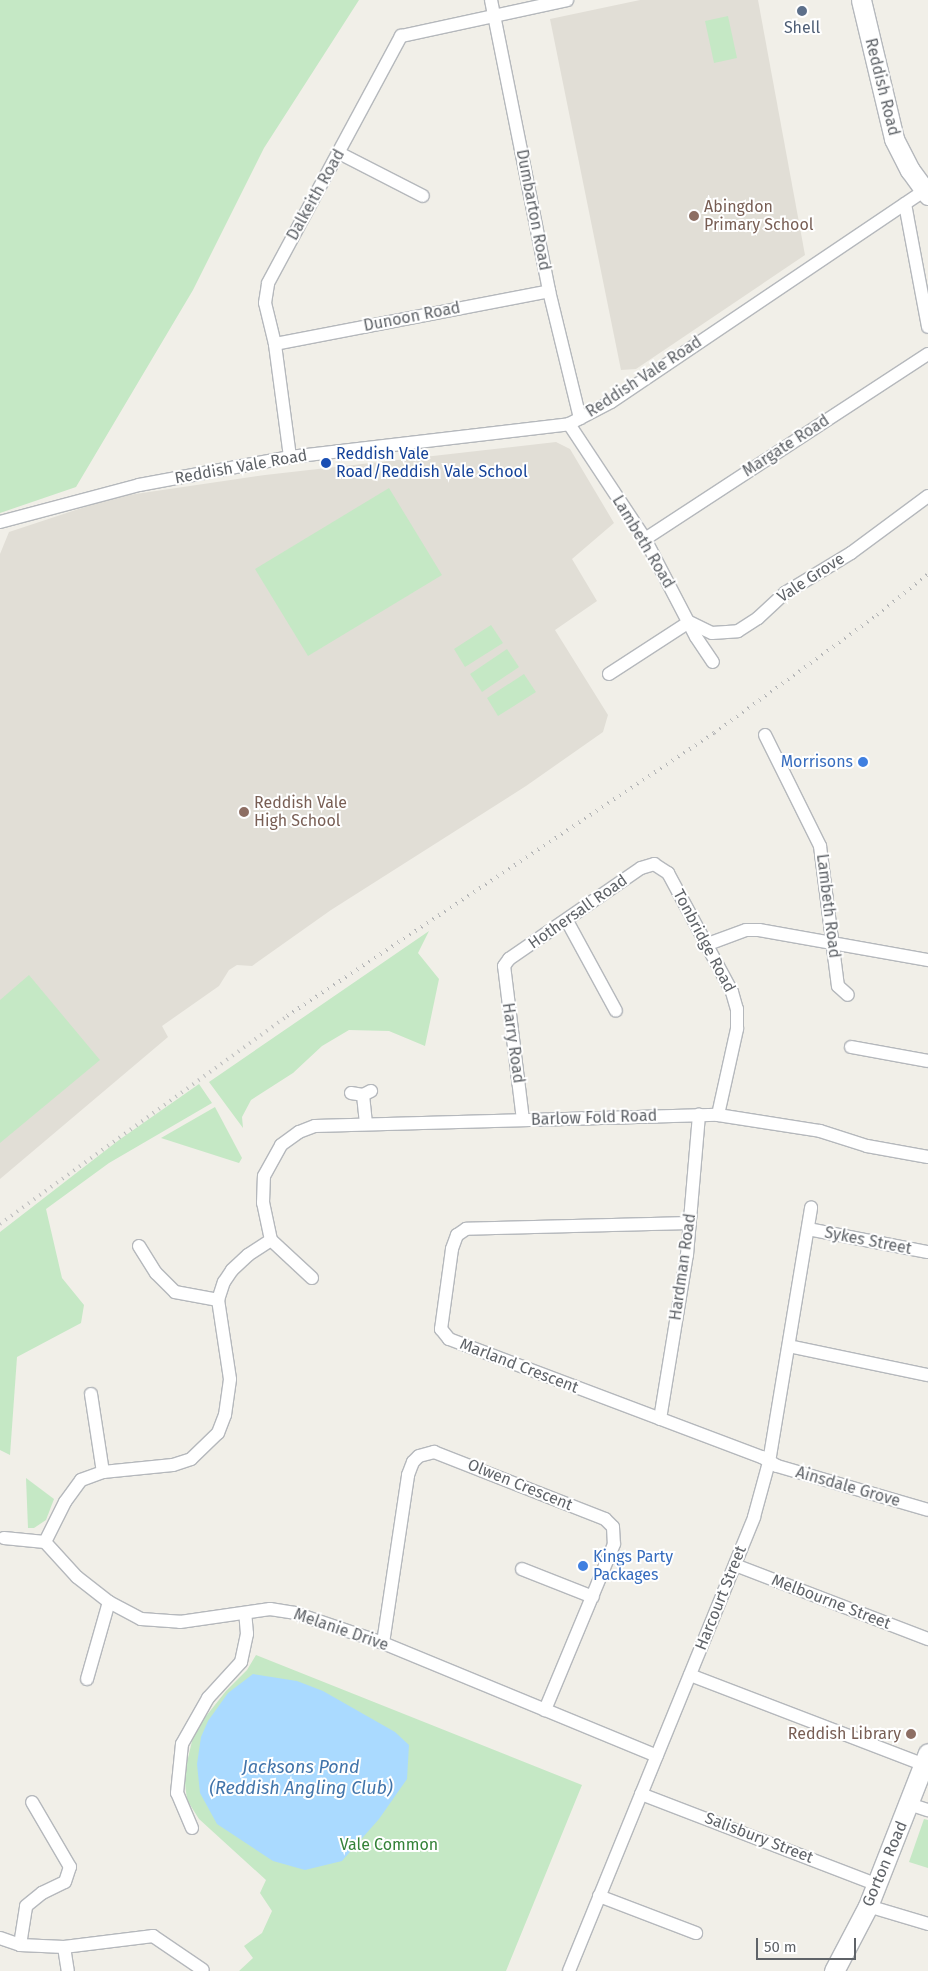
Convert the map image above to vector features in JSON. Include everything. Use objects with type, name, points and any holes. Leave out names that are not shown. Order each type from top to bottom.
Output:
[{"type":"main road","name":"Reddish Road","points":[[860,0],[894,139],[927,191]]},
{"type":"main road","name":"Gorton Road","points":[[834,1971],[868,1906],[926,1759]]},
{"type":"street","name":"Dumbarton Road","points":[[491,0],[574,421]]},
{"type":"street","name":"Dalkeith Road","points":[[290,457],[275,344],[265,303],[268,283],[340,153],[401,36],[567,0]]},
{"type":"street","points":[[340,153],[423,196]]},
{"type":"street","name":"Reddish Vale Road","points":[[0,522],[139,485],[290,457],[574,421],[611,402],[927,191]]},
{"type":"street","points":[[905,204],[928,327]]},
{"type":"street","name":"Dunoon Road","points":[[275,344],[549,291]]},
{"type":"street","name":"Margate Road","points":[[645,539],[928,354]]},
{"type":"street","name":"Lambeth Road","points":[[574,421],[645,539],[689,622],[713,662]]},
{"type":"street","name":"Vale Grove","points":[[689,622],[712,633],[738,631],[785,593],[843,558],[928,496]]},
{"type":"street","points":[[609,674],[689,622]]},
{"type":"street","name":"Lambeth Road","points":[[765,735],[820,846],[838,986],[848,995]]},
{"type":"street","name":"Hothersall Road","points":[[504,966],[509,959],[642,868],[654,864]]},
{"type":"street","name":"Tonbridge Road","points":[[654,864],[668,874],[708,944],[732,992],[737,1008],[737,1029],[718,1115]]},
{"type":"street","points":[[567,921],[616,1011]]},
{"type":"street","points":[[708,944],[746,930],[760,930],[834,945],[928,960]]},
{"type":"street","name":"Harry Road","points":[[504,966],[524,1120]]},
{"type":"street","points":[[851,1047],[928,1061]]},
{"type":"street","points":[[362,1093],[366,1123]]},
{"type":"street","name":"Hardman Road","points":[[660,1419],[690,1222],[699,1115]]},
{"type":"street","name":"Barlow Fold Road","points":[[271,1240],[263,1204],[264,1176],[282,1145],[299,1132],[315,1126],[366,1123],[718,1115],[820,1131],[867,1146],[928,1158]]},
{"type":"street","name":"Harcourt Street","points":[[569,1971],[754,1518],[769,1462],[811,1207]]},
{"type":"street","name":"Marland Crescent","points":[[690,1222],[466,1229],[458,1235],[451,1259],[442,1329],[449,1339],[769,1462]]},
{"type":"street","name":"Sykes Street","points":[[808,1230],[928,1252]]},
{"type":"street","points":[[4,1538],[45,1542],[65,1502],[81,1480],[103,1472],[173,1465],[191,1459],[218,1433],[225,1415],[230,1379],[218,1300],[224,1282],[232,1270],[248,1255],[271,1240],[312,1278]]},
{"type":"street","points":[[139,1246],[156,1273],[175,1292],[218,1300]]},
{"type":"street","points":[[789,1346],[928,1375]]},
{"type":"street","points":[[91,1394],[103,1472]]},
{"type":"street","name":"Olwen Crescent","points":[[383,1643],[410,1468],[419,1456],[429,1452],[605,1518],[613,1527],[614,1544],[545,1710]]},
{"type":"street","name":"Ainsdale Grove","points":[[769,1462],[928,1510]]},
{"type":"street","name":"Melanie Drive","points":[[45,1542],[77,1577],[109,1602],[141,1619],[180,1622],[270,1609],[295,1612],[383,1643],[657,1756]]},
{"type":"street","name":"Melbourne Street","points":[[734,1565],[928,1639]]},
{"type":"street","points":[[522,1569],[592,1597]]},
{"type":"street","points":[[87,1679],[109,1602]]},
{"type":"street","points":[[192,1828],[177,1793],[182,1744],[208,1698],[241,1662],[247,1634],[245,1613]]},
{"type":"street","points":[[690,1675],[926,1759]]},
{"type":"street","name":"Salisbury Street","points":[[641,1794],[876,1884]]},
{"type":"street","points":[[20,1945],[26,1906],[42,1893],[65,1882],[70,1867],[32,1802]]},
{"type":"street","points":[[909,1804],[928,1810]]},
{"type":"street","points":[[600,1896],[696,1933]]},
{"type":"street","points":[[868,1906],[928,1924]]},
{"type":"street","points":[[0,1938],[20,1945],[64,1947],[154,1936],[203,1970]]},
{"type":"street","points":[[64,1947],[68,1971]]},
{"type":"shaded area","name":"Abingdon Primary School","points":[[640,0],[758,0],[805,255],[636,369],[621,370],[550,19]]},
{"type":"shaded area","name":"Reddish Vale High School","points":[[556,442],[570,449],[614,523],[572,559],[597,601],[555,630],[608,715],[603,732],[526,786],[331,910],[252,966],[237,965],[229,970],[219,986],[162,1026],[168,1037],[0,1179],[0,554],[9,532],[115,497],[265,475]]},
{"type":"green space","points":[[0,0],[359,0],[264,148],[193,290],[76,487],[0,513]]},
{"type":"green space","points":[[728,16],[737,58],[714,63],[705,21]]},
{"type":"green space","points":[[389,488],[442,575],[308,656],[255,569]]},
{"type":"green space","points":[[491,625],[503,643],[465,667],[454,649]]},
{"type":"green space","points":[[507,649],[519,667],[482,692],[470,674]]},
{"type":"green space","points":[[524,674],[536,692],[498,716],[487,698]]},
{"type":"green space","points":[[429,931],[418,953],[439,979],[425,1046],[389,1031],[349,1030],[322,1046],[293,1073],[251,1100],[242,1117],[243,1128],[209,1082]]},
{"type":"green space","points":[[29,975],[100,1060],[0,1143],[0,1000]]},
{"type":"green space","points":[[199,1084],[212,1103],[109,1163],[46,1209],[62,1278],[84,1305],[81,1323],[17,1357],[10,1455],[0,1450],[0,1232],[119,1140]]},
{"type":"green space","points":[[215,1107],[242,1158],[239,1163],[161,1138]]},
{"type":"green space","points":[[26,1478],[54,1499],[46,1520],[34,1528],[28,1528]]},
{"type":"green space","name":"Vale Common","points":[[256,1655],[582,1785],[506,1971],[239,1971],[253,1958],[244,1946],[262,1933],[272,1911],[260,1893],[266,1880],[199,1819],[187,1800],[184,1775],[192,1741],[199,1725],[226,1691],[247,1670]]},
{"type":"green space","points":[[924,1819],[928,1820],[928,1868],[909,1862]]},
{"type":"water","name":"Jacksons Pond (Reddish Angling Club)","points":[[253,1674],[297,1681],[323,1691],[395,1732],[409,1745],[407,1779],[379,1819],[342,1861],[305,1870],[273,1861],[217,1824],[200,1793],[197,1764],[201,1737],[208,1721],[228,1693]]},
{"type":"railway","points":[[0,1224],[287,1016],[714,733],[877,615],[928,574]]},
{"type":"place","name":"Shell","points":[[802,11]]},
{"type":"place","name":"Abingdon Primary School","points":[[694,216]]},
{"type":"place","name":"Reddish Vale Road/Reddish Vale School","points":[[326,463]]},
{"type":"place","name":"Morrisons","points":[[863,762]]},
{"type":"place","name":"Reddish Vale High School","points":[[244,812]]},
{"type":"place","name":"Kings Party Packages","points":[[583,1566]]},
{"type":"place","name":"Reddish Library","points":[[911,1734]]}]
